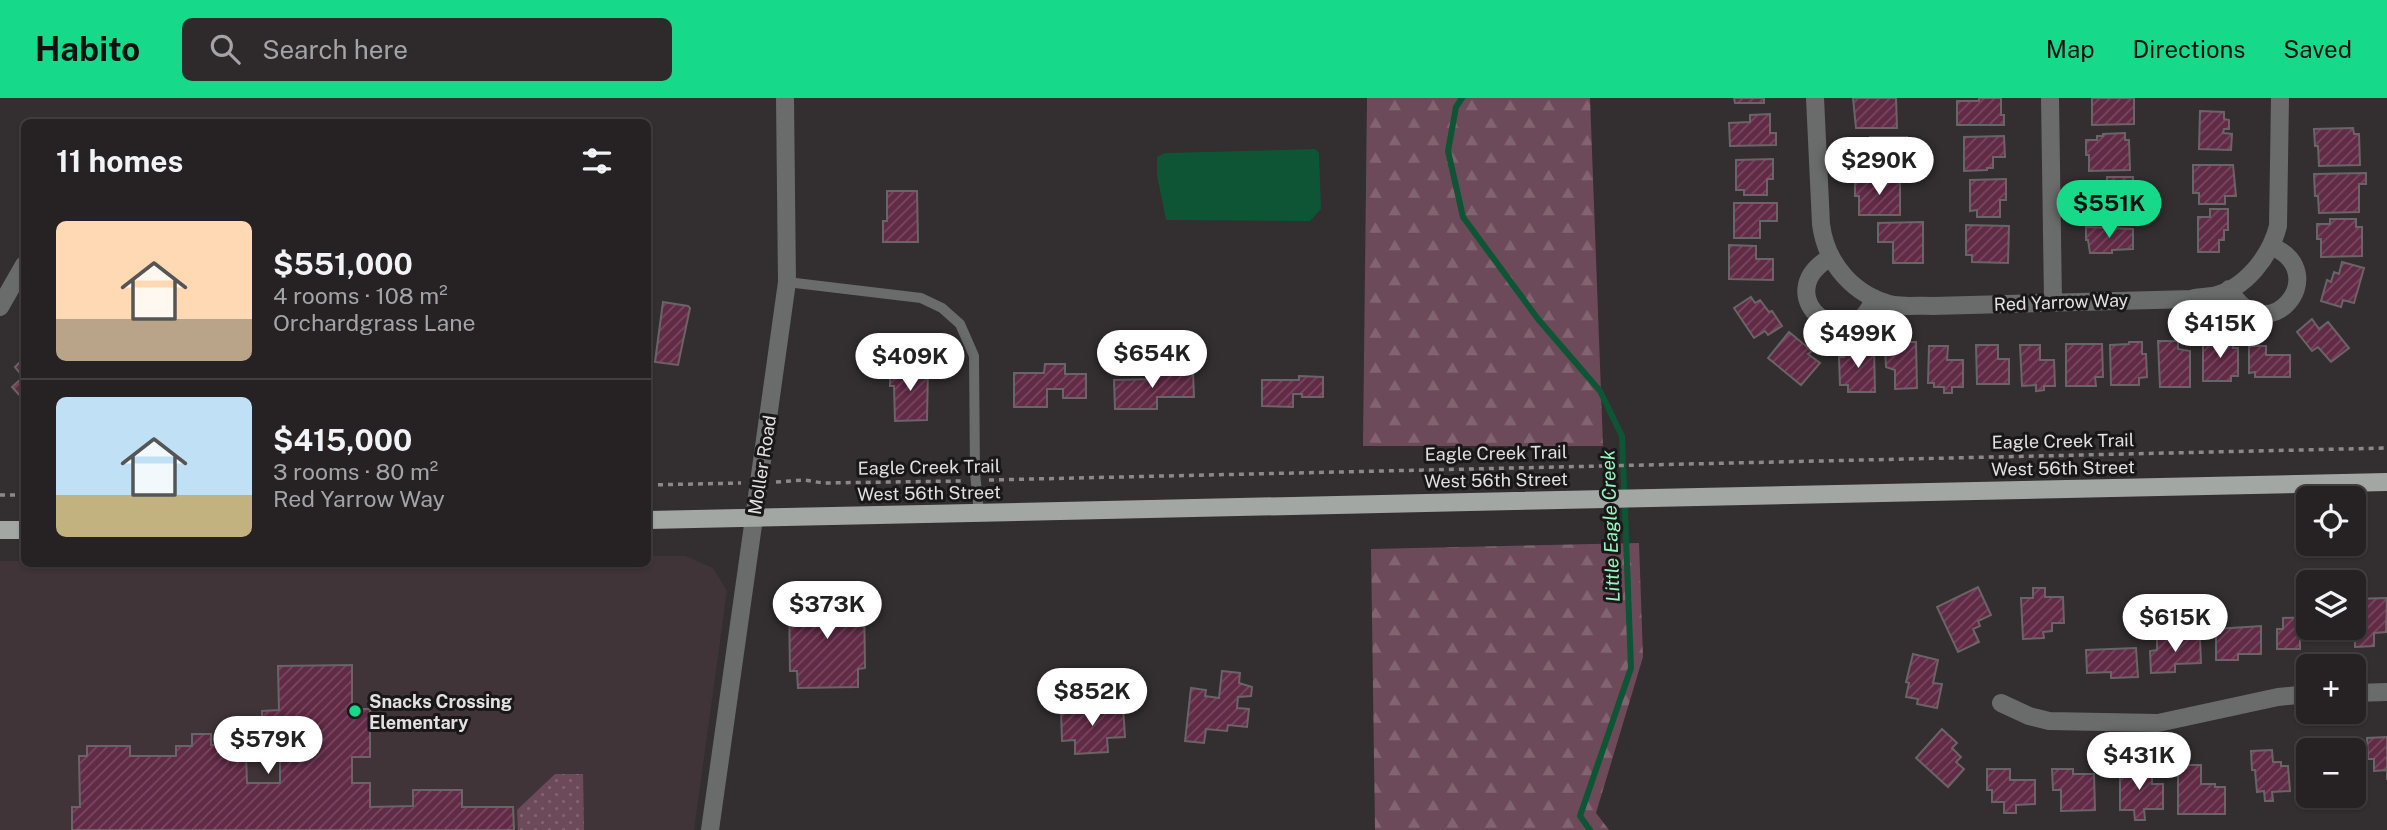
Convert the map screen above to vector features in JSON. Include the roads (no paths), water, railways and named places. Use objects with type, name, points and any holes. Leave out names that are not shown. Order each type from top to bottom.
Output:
[{"type":"main road","name":"West 56th Street","points":[[651,520],[2387,482]]},
{"type":"main road","points":[[0,530],[21,530]]},
{"type":"street","name":"Moller Road","points":[[710,830],[761,483],[787,282],[785,98]]},
{"type":"street","points":[[1815,98],[1824,242],[1831,257],[1851,284],[1874,298],[1863,317],[1852,323],[1837,325],[1820,318],[1809,304],[1806,286],[1813,270],[1831,257]]},
{"type":"street","points":[[2049,98],[2053,302]]},
{"type":"street","name":"Red Yarrow Way","points":[[1874,298],[1896,305],[1933,306],[2191,299],[2213,296],[2229,289],[2249,277],[2261,264],[2271,246],[2279,213],[2280,98]]},
{"type":"street","points":[[2229,289],[2241,307],[2257,314],[2279,310],[2291,300],[2297,282],[2294,264],[2282,250],[2271,246]]},
{"type":"street","points":[[0,307],[21,270]]},
{"type":"street","points":[[2366,693],[2387,692]]},
{"type":"street","points":[[2001,703],[2029,716],[2049,721],[2158,723],[2296,695]]},
{"type":"lane","points":[[787,282],[921,298],[942,308],[960,324],[974,355],[979,513]]},
{"type":"waterway","name":"Little Eagle Creek","points":[[1462,98],[1456,107],[1448,151],[1463,217],[1538,319],[1600,391],[1622,436],[1631,668],[1580,816],[1590,830]]},
{"type":"place","name":"Snacks Crossing Elementary","points":[[355,711]]}]
